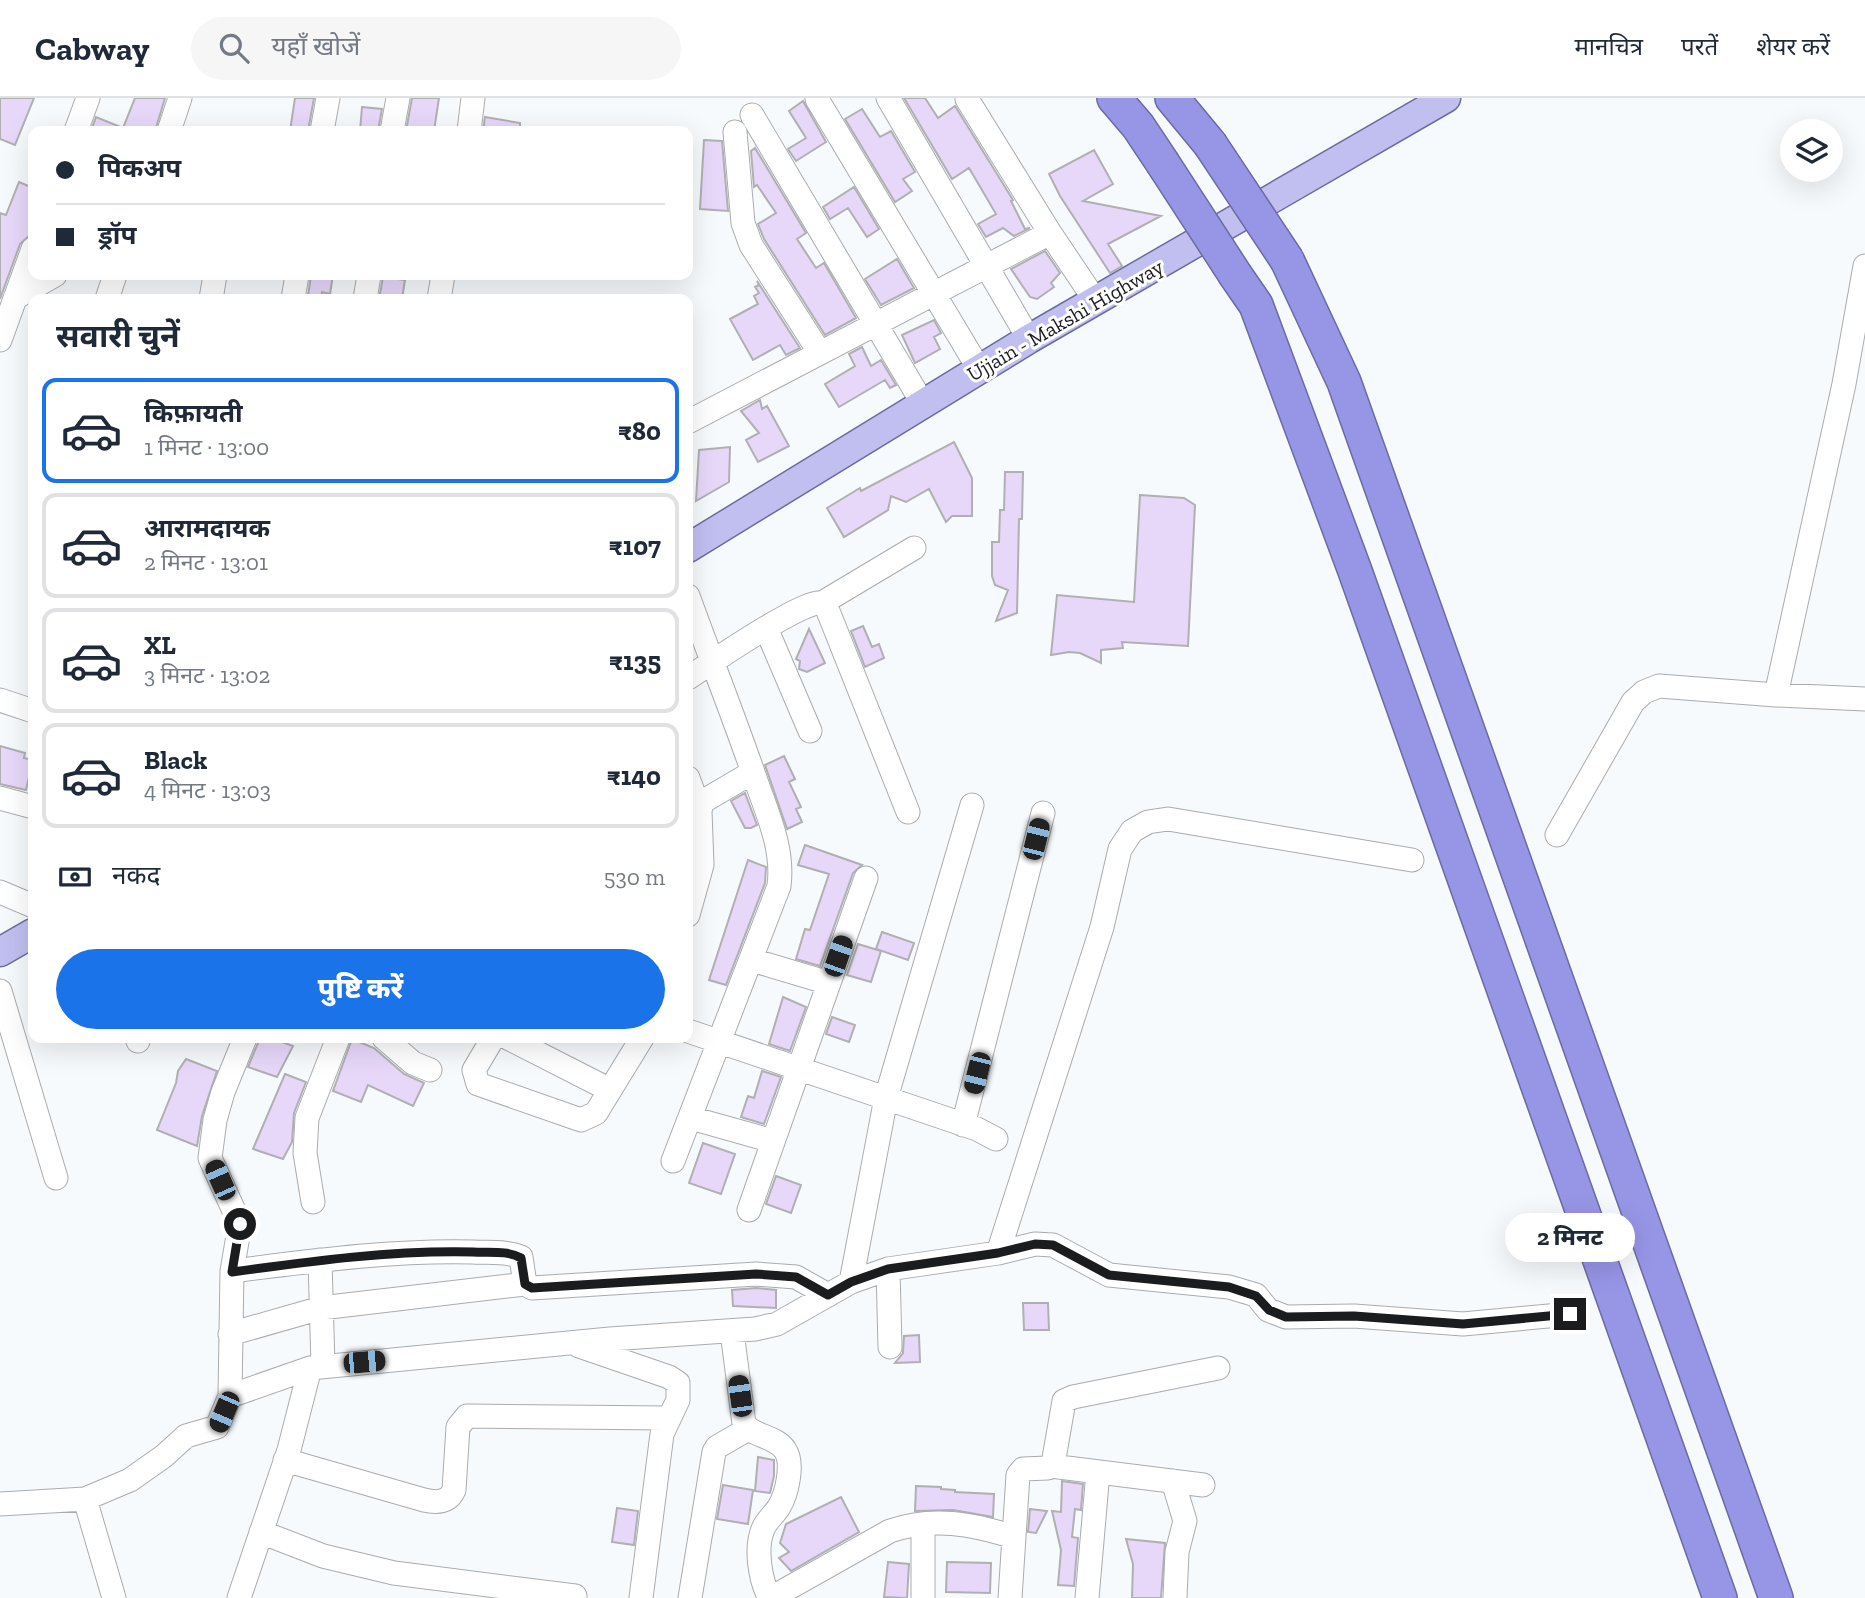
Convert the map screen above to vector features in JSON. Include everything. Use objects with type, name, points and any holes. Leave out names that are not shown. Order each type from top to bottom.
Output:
[{"type":"highway","points":[[1114,98],[1138,126],[1256,305],[1355,571],[1720,1598]]},
{"type":"highway","points":[[1172,98],[1210,144],[1287,260],[1344,382],[1776,1598]]},
{"type":"main road","name":"Ujjain - Makshi Highway","points":[[693,545],[1095,300],[1446,98]]},
{"type":"main road","points":[[0,952],[28,936]]},
{"type":"street","points":[[78,126],[88,98]]},
{"type":"street","points":[[172,126],[180,98]]},
{"type":"street","points":[[323,126],[328,98]]},
{"type":"street","points":[[393,126],[398,98]]},
{"type":"street","points":[[470,126],[473,98]]},
{"type":"street","points":[[888,98],[989,267],[1029,340]]},
{"type":"street","points":[[817,99],[979,369]]},
{"type":"street","points":[[967,99],[1095,300]]},
{"type":"street","points":[[752,115],[923,404]]},
{"type":"street","points":[[735,132],[743,223],[751,245],[820,354]]},
{"type":"street","points":[[693,419],[1050,233]]},
{"type":"street","points":[[0,340],[28,263]]},
{"type":"street","points":[[1776,695],[1844,384],[1865,266]]},
{"type":"street","points":[[15,298],[46,280]]},
{"type":"street","points":[[693,675],[766,628],[812,603],[822,603],[914,548]]},
{"type":"street","points":[[822,603],[826,606],[908,812]]},
{"type":"street","points":[[673,1161],[752,960],[779,886],[782,867],[753,772],[693,610]]},
{"type":"street","points":[[766,628],[810,731]]},
{"type":"street","points":[[1557,835],[1633,702],[1644,692],[1659,685],[1865,699]]},
{"type":"street","points":[[0,700],[28,709]]},
{"type":"street","points":[[695,862],[700,810],[707,797],[753,772]]},
{"type":"street","points":[[693,791],[700,810]]},
{"type":"street","points":[[0,798],[28,806]]},
{"type":"street","points":[[851,1282],[886,1098],[972,805]]},
{"type":"street","points":[[964,1125],[1043,813]]},
{"type":"street","points":[[998,1253],[1102,927],[1120,849],[1132,831],[1148,822],[1168,819],[1412,860]]},
{"type":"street","points":[[749,1210],[866,878]]},
{"type":"street","points":[[0,892],[28,904]]},
{"type":"street","points":[[752,960],[829,983]]},
{"type":"street","points":[[0,991],[55,1178]]},
{"type":"street","points":[[693,1033],[964,1125],[996,1139]]},
{"type":"street","points":[[0,1504],[85,1499],[130,1480],[164,1456],[186,1436],[217,1427],[230,1396],[232,1272],[240,1224],[210,1158],[215,1120],[223,1092],[243,1043]]},
{"type":"street","points":[[313,1202],[305,1146],[307,1118],[336,1043]]},
{"type":"street","points":[[390,1043],[413,1063],[430,1070]]},
{"type":"street","points":[[490,1043],[474,1070],[478,1084],[581,1120],[596,1113],[639,1043]]},
{"type":"street","points":[[518,1043],[610,1090]]},
{"type":"street","points":[[691,1118],[773,1141]]},
{"type":"street","points":[[230,1396],[316,1367],[732,1332],[786,1319],[851,1282],[888,1269],[998,1253],[1035,1244],[1053,1245],[1109,1275],[1229,1287],[1256,1296],[1269,1310],[1286,1317],[1354,1316],[1463,1324],[1570,1314]]},
{"type":"street","points":[[232,1272],[320,1260],[442,1251],[503,1253],[521,1258],[525,1284]]},
{"type":"street","points":[[239,1598],[316,1367],[321,1308],[320,1260]]},
{"type":"street","points":[[888,1269],[890,1347]]},
{"type":"street","points":[[230,1334],[321,1308],[525,1284],[532,1288],[756,1274],[788,1276],[828,1295]]},
{"type":"street","points":[[732,1332],[743,1417],[748,1429],[780,1444],[789,1460],[786,1491],[779,1507],[763,1528],[760,1542],[762,1578],[771,1598],[890,1531],[910,1524],[968,1523],[1014,1537]]},
{"type":"street","points":[[572,1344],[669,1377],[678,1383],[678,1400],[662,1434],[641,1598]]},
{"type":"street","points":[[1051,1466],[1055,1462],[1061,1405],[1068,1399],[1218,1368]]},
{"type":"street","points":[[285,1460],[424,1500],[442,1502],[451,1496],[454,1490],[458,1427],[467,1416],[668,1418]]},
{"type":"street","points":[[690,1598],[712,1458],[717,1447],[748,1429]]},
{"type":"street","points":[[1010,1598],[1020,1472],[1051,1466],[1203,1485]]},
{"type":"street","points":[[1087,1598],[1098,1472]]},
{"type":"street","points":[[1173,1481],[1185,1521],[1177,1552],[1175,1598]]},
{"type":"street","points":[[85,1499],[114,1598]]},
{"type":"street","points":[[261,1532],[323,1556],[394,1573],[575,1596]]},
{"type":"street","points":[[923,1536],[923,1598]]},
{"type":"building","points":[[0,98],[34,98],[15,145],[0,139]]},
{"type":"building","points":[[135,98],[165,98],[157,126],[124,126]]},
{"type":"building","points":[[295,98],[314,98],[309,126],[291,126]]},
{"type":"building","points":[[412,98],[439,98],[435,126],[407,126]]},
{"type":"building","points":[[904,98],[925,98],[938,118],[955,106],[1013,200],[1011,201],[1025,229],[1030,228],[1014,236],[1003,228],[986,237],[978,224],[996,214],[969,168],[952,179]]},
{"type":"building","points":[[803,101],[826,142],[796,161],[788,149],[806,138],[789,111]]},
{"type":"building","points":[[362,107],[382,109],[379,126],[360,126]]},
{"type":"building","points":[[862,109],[880,137],[891,131],[915,172],[903,179],[912,191],[895,202],[845,119]]},
{"type":"building","points":[[96,117],[118,126],[93,126]]},
{"type":"building","points":[[485,117],[520,123],[520,126],[484,126]]},
{"type":"building","points":[[704,140],[722,141],[728,211],[700,209]]},
{"type":"building","points":[[755,148],[806,233],[797,239],[816,268],[824,263],[856,318],[825,335],[764,239],[758,224],[776,213],[757,185],[754,187],[751,151]]},
{"type":"building","points":[[1094,150],[1113,184],[1083,201],[1161,216],[1108,244],[1122,266],[1110,273],[1060,196],[1049,174]]},
{"type":"building","points":[[19,182],[28,186],[28,237],[20,244],[0,299],[0,213],[6,215]]},
{"type":"building","points":[[854,187],[879,229],[867,237],[848,208],[830,219],[823,207]]},
{"type":"building","points":[[1045,251],[1060,273],[1051,283],[1054,287],[1037,299],[1030,297],[1011,269]]},
{"type":"building","points":[[897,259],[914,288],[881,305],[865,279]]},
{"type":"building","points":[[310,280],[332,280],[330,294],[308,294]]},
{"type":"building","points":[[382,280],[405,280],[403,294],[380,294]]},
{"type":"building","points":[[757,281],[800,348],[786,355],[780,345],[753,360],[730,319],[758,304],[754,296],[759,293],[755,287],[759,285]]},
{"type":"building","points":[[934,320],[941,333],[934,337],[940,349],[915,363],[902,335]]},
{"type":"building","points":[[862,347],[871,366],[881,360],[896,385],[890,388],[885,380],[839,407],[825,384],[855,366],[849,354]]},
{"type":"building","points":[[760,400],[762,409],[767,406],[789,446],[758,462],[746,440],[759,433],[741,411]]},
{"type":"building","points":[[954,442],[972,478],[972,516],[952,516],[946,522],[929,489],[906,502],[891,496],[888,510],[844,537],[827,508],[860,488],[861,491]]},
{"type":"building","points":[[730,447],[729,482],[696,501],[699,450]]},
{"type":"building","points":[[1005,472],[1023,472],[1017,613],[996,621],[1008,590],[995,585],[992,576],[992,542],[999,542],[1000,510],[1004,510]]},
{"type":"building","points":[[1140,495],[1184,498],[1195,505],[1188,646],[1122,642],[1123,648],[1101,650],[1101,663],[1080,653],[1051,655],[1057,595],[1134,602]]},
{"type":"building","points":[[863,626],[872,647],[879,644],[884,658],[865,667],[851,631]]},
{"type":"building","points":[[809,629],[825,663],[807,672],[799,669],[800,661],[796,659]]},
{"type":"building","points":[[0,746],[25,753],[24,758],[28,759],[26,790],[0,784]]},
{"type":"building","points":[[784,756],[795,779],[789,782],[801,807],[796,809],[802,822],[787,829],[765,765]]},
{"type":"building","points":[[745,793],[757,825],[751,828],[745,828],[731,801]]},
{"type":"building","points":[[805,845],[862,865],[853,873],[820,966],[796,959],[805,929],[810,930],[829,874],[798,865]]},
{"type":"building","points":[[748,860],[766,867],[765,883],[726,985],[709,980]]},
{"type":"building","points":[[882,932],[914,943],[908,960],[876,949]]},
{"type":"building","points":[[858,944],[881,951],[871,982],[847,975]]},
{"type":"building","points":[[783,997],[806,1007],[790,1051],[769,1044]]},
{"type":"building","points":[[832,1017],[855,1025],[849,1042],[826,1034]]},
{"type":"building","points":[[258,1043],[285,1043],[293,1046],[277,1077],[248,1067]]},
{"type":"building","points":[[351,1043],[362,1043],[374,1048],[404,1074],[424,1083],[413,1106],[368,1085],[361,1102],[333,1091]]},
{"type":"building","points":[[186,1059],[217,1071],[202,1116],[197,1146],[157,1130],[176,1083],[178,1071]]},
{"type":"building","points":[[762,1071],[781,1077],[764,1124],[741,1117],[748,1096],[754,1098]]},
{"type":"building","points":[[285,1074],[306,1082],[294,1113],[292,1142],[283,1159],[253,1149]]},
{"type":"building","points":[[703,1143],[735,1154],[721,1194],[689,1183]]},
{"type":"building","points":[[776,1176],[801,1185],[791,1213],[766,1204]]},
{"type":"building","points":[[732,1290],[776,1290],[776,1308],[733,1306]]},
{"type":"building","points":[[1023,1303],[1048,1303],[1049,1330],[1024,1330]]},
{"type":"building","points":[[919,1335],[920,1362],[895,1363],[903,1353],[904,1336]]},
{"type":"building","points":[[758,1457],[774,1460],[770,1493],[755,1491]]},
{"type":"building","points":[[1062,1481],[1083,1484],[1081,1510],[1075,1509],[1072,1537],[1078,1538],[1074,1586],[1058,1585],[1061,1550],[1052,1511],[1061,1512]]},
{"type":"building","points":[[723,1485],[753,1490],[748,1524],[717,1519]]},
{"type":"building","points":[[916,1486],[994,1494],[993,1517],[953,1510],[915,1511]]},
{"type":"building","points":[[841,1497],[859,1532],[791,1571],[779,1558],[789,1552],[780,1543],[786,1524]]},
{"type":"building","points":[[617,1508],[638,1511],[634,1545],[612,1542]]},
{"type":"building","points":[[1030,1509],[1047,1511],[1036,1533],[1028,1532]]},
{"type":"building","points":[[1126,1539],[1165,1543],[1161,1598],[1132,1598],[1133,1564]]},
{"type":"building","points":[[888,1562],[909,1564],[907,1598],[884,1597]]},
{"type":"building","points":[[947,1562],[991,1563],[990,1593],[946,1592]]},
{"type":"route","points":[[240,1224],[232,1272],[375,1255],[442,1251],[503,1253],[515,1254],[521,1258],[525,1284],[532,1288],[756,1274],[796,1277],[828,1295],[851,1282],[888,1269],[998,1253],[1035,1244],[1053,1245],[1109,1275],[1229,1287],[1256,1296],[1269,1310],[1286,1317],[1354,1316],[1463,1324],[1570,1314]]}]
